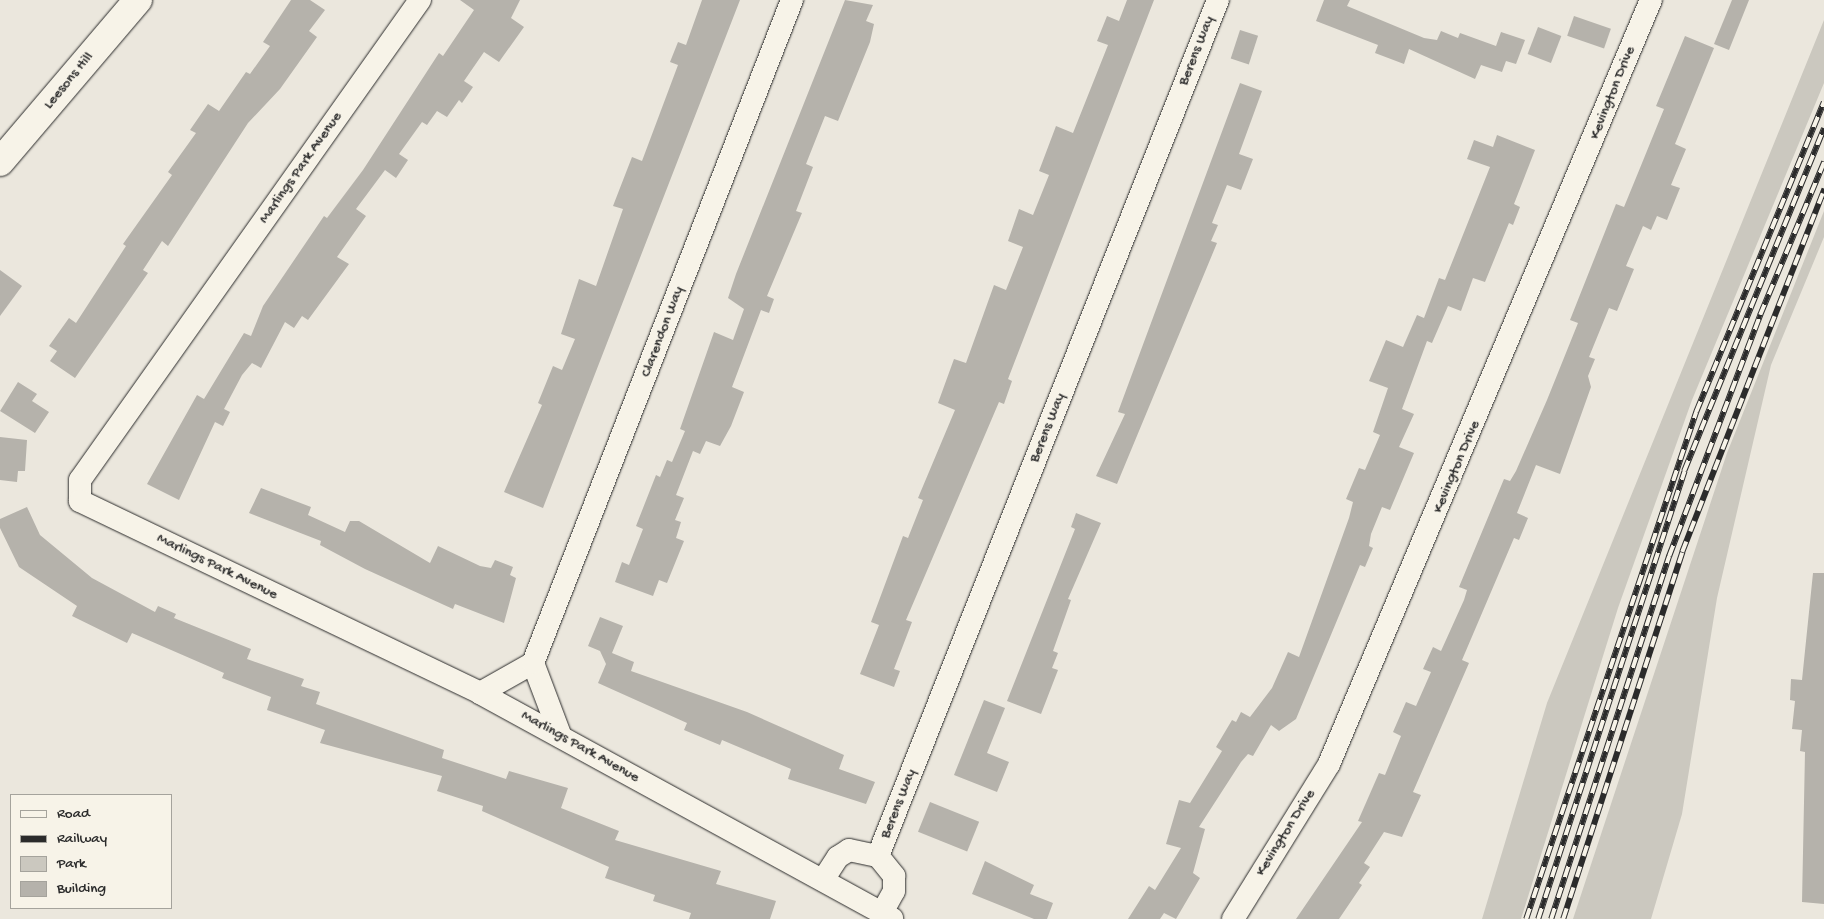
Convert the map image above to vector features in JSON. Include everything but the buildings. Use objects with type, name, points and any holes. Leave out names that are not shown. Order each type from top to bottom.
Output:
[{"type":"street","name":"Leesons Hill","points":[[0,162],[138,0]]},
{"type":"street","name":"Marlings Park Avenue","points":[[420,0],[80,480],[80,501],[480,693],[887,916]]},
{"type":"street","name":"Clarendon Way","points":[[533,663],[792,0]]},
{"type":"street","name":"Berens Way","points":[[878,856],[1218,0]]},
{"type":"street","name":"Kevington Drive","points":[[1233,919],[1329,764],[1651,0]]},
{"type":"street","points":[[480,693],[533,663],[561,737]]},
{"type":"street","name":"Berens Way","points":[[823,880],[838,857],[849,850],[878,856],[894,876],[894,891],[887,916]]},
{"type":"green space","points":[[1824,20],[1824,83],[1692,400],[1618,608],[1521,919],[1482,919],[1547,703]]},
{"type":"green space","points":[[1824,211],[1824,237],[1771,365],[1717,598],[1682,814],[1651,919],[1573,919],[1727,453]]},
{"type":"railway","points":[[1526,919],[1696,412],[1824,102]]},
{"type":"railway","points":[[1538,919],[1684,471],[1824,128]]},
{"type":"railway","points":[[1551,919],[1669,556],[1760,315],[1824,162]]},
{"type":"railway","points":[[1563,919],[1682,552],[1824,189]]}]
